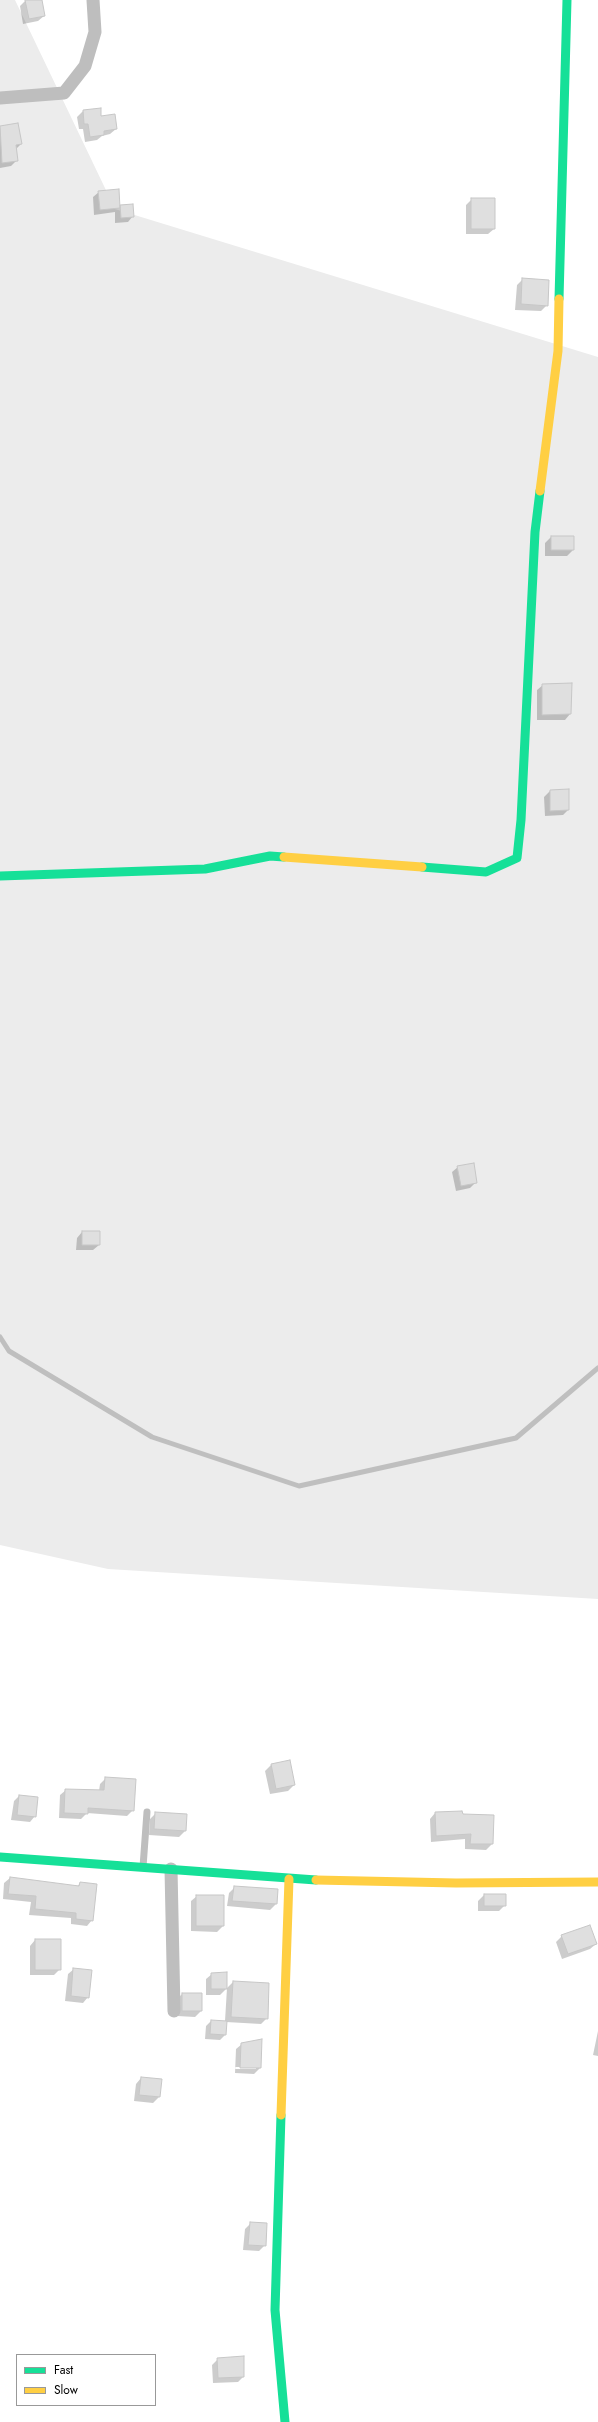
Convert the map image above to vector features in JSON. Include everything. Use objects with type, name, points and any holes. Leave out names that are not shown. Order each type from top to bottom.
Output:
[{"type":"street","points":[[0,98],[64,93],[85,66],[95,32],[93,0]]},
{"type":"street","points":[[0,876],[205,868],[270,856],[486,872],[517,858],[521,820],[535,532],[558,351],[567,0]]},
{"type":"street","points":[[0,1857],[143,1866],[289,1879],[456,1883],[598,1882]]},
{"type":"street","points":[[171,1869],[174,2011]]},
{"type":"street","points":[[285,2422],[275,2310],[289,1879]]},
{"type":"lane","points":[[143,1866],[147,1812]]},
{"type":"shaded area","points":[[0,0],[15,0],[115,209],[598,357],[598,1599],[108,1569],[0,1545]]},
{"type":"building","points":[[25,0],[42,0],[45,16],[29,19]]},
{"type":"building","points":[[101,108],[101,116],[115,114],[117,129],[104,131],[104,135],[90,137],[88,124],[84,124],[83,110]]},
{"type":"building","points":[[18,123],[22,144],[16,145],[18,161],[2,163],[0,126]]},
{"type":"building","points":[[119,189],[120,208],[100,210],[98,191]]},
{"type":"building","points":[[471,198],[495,198],[495,229],[471,229]]},
{"type":"building","points":[[133,204],[134,217],[121,218],[120,205]]},
{"type":"building","points":[[522,278],[549,280],[548,306],[521,304]]},
{"type":"building","points":[[551,536],[574,536],[574,550],[551,550]]},
{"type":"building","points":[[572,683],[571,714],[542,715],[542,684]]},
{"type":"building","points":[[569,789],[569,810],[550,811],[550,790]]},
{"type":"building","points":[[474,1163],[477,1183],[461,1186],[457,1166]]},
{"type":"building","points":[[82,1231],[100,1231],[100,1245],[82,1245]]},
{"type":"building","points":[[290,1760],[295,1785],[276,1789],[271,1764]]},
{"type":"building","points":[[105,1777],[136,1779],[134,1811],[88,1808],[88,1814],[64,1813],[65,1789],[104,1790]]},
{"type":"building","points":[[19,1795],[38,1797],[36,1817],[17,1815]]},
{"type":"building","points":[[462,1811],[463,1814],[494,1815],[493,1844],[470,1844],[471,1834],[436,1836],[435,1812]]},
{"type":"building","points":[[155,1812],[187,1814],[186,1831],[154,1829]]},
{"type":"building","points":[[10,1877],[79,1886],[80,1882],[97,1884],[93,1921],[76,1919],[76,1913],[35,1909],[36,1896],[8,1894]]},
{"type":"building","points":[[234,1886],[278,1889],[277,1904],[232,1901]]},
{"type":"building","points":[[484,1894],[506,1894],[506,1906],[484,1906]]},
{"type":"building","points":[[196,1895],[224,1895],[224,1926],[196,1926]]},
{"type":"building","points":[[590,1925],[597,1944],[568,1954],[561,1935]]},
{"type":"building","points":[[35,1939],[61,1939],[61,1970],[35,1970]]},
{"type":"building","points":[[73,1968],[92,1970],[89,1998],[71,1996]]},
{"type":"building","points":[[227,1972],[227,1989],[211,1989],[211,1973]]},
{"type":"building","points":[[233,1981],[269,1983],[268,2019],[231,2017]]},
{"type":"building","points":[[182,1993],[202,1993],[202,2011],[182,2011]]},
{"type":"building","points":[[211,2020],[227,2021],[226,2035],[210,2034]]},
{"type":"building","points":[[262,2039],[261,2068],[240,2068],[241,2043]]},
{"type":"building","points":[[141,2077],[162,2079],[160,2097],[139,2095]]},
{"type":"building","points":[[250,2222],[267,2223],[266,2246],[248,2245]]},
{"type":"building","points":[[244,2356],[244,2377],[218,2378],[217,2358]]},
{"type":"waterway","points":[[0,1337],[9,1351],[152,1437],[299,1486],[516,1438],[598,1368]]},
{"type":"traffic: fast","points":[[559,299],[567,0]]},
{"type":"traffic: fast","points":[[422,867],[486,872],[517,858],[521,820],[535,532],[540,491]]},
{"type":"traffic: fast","points":[[0,876],[205,869],[270,856],[284,857]]},
{"type":"traffic: fast","points":[[0,1857],[316,1880]]},
{"type":"traffic: fast","points":[[281,2115],[275,2310],[285,2422]]},
{"type":"traffic: slow","points":[[540,491],[558,351],[559,299]]},
{"type":"traffic: slow","points":[[284,857],[422,867]]},
{"type":"traffic: slow","points":[[281,2115],[289,1879]]},
{"type":"traffic: slow","points":[[316,1880],[456,1883],[598,1882]]}]
